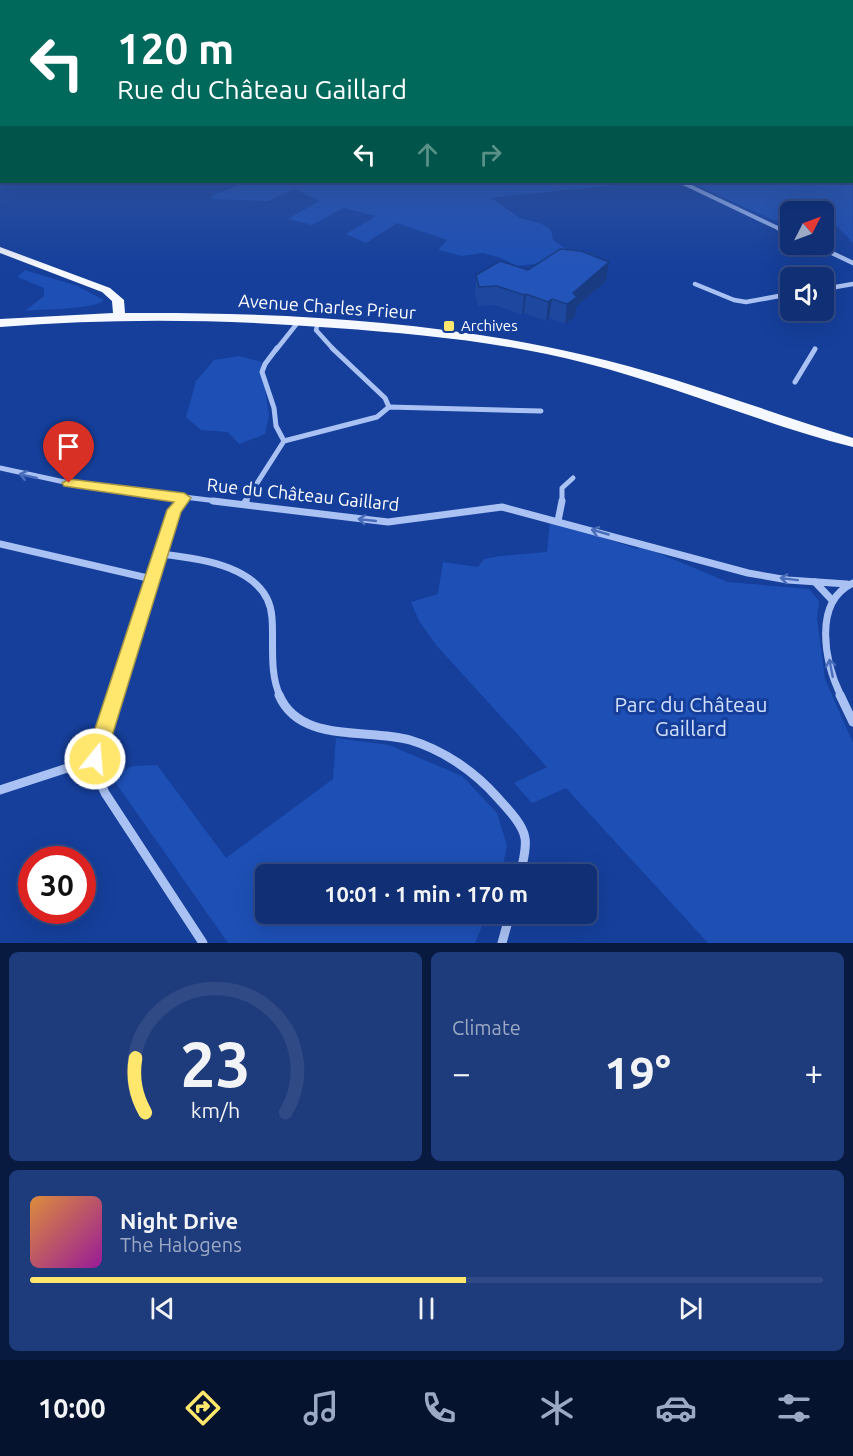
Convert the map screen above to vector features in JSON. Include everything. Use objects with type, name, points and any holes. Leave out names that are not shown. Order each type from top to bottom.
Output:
[{"type":"main road","points":[[0,250],[106,290],[118,300],[119,316]]},
{"type":"main road","name":"Avenue Charles Prieur","points":[[0,323],[119,316],[299,321],[465,336],[578,357],[671,384],[853,443]]},
{"type":"street","points":[[683,183],[780,229]]},
{"type":"street","points":[[834,254],[853,263]]},
{"type":"street","points":[[695,284],[734,300],[746,302],[780,296]]},
{"type":"street","points":[[834,287],[853,284]]},
{"type":"street","points":[[284,441],[276,426],[274,408],[262,372],[265,364],[299,321]]},
{"type":"street","points":[[318,322],[316,330],[321,338],[385,398],[389,407]]},
{"type":"street","points":[[795,382],[815,349]]},
{"type":"street","points":[[244,504],[284,441],[377,417],[389,407],[541,411]]},
{"type":"street","name":"Rue du Château Gaillard","points":[[0,468],[69,483],[388,522],[502,507],[748,573],[850,584]]},
{"type":"street","points":[[558,521],[562,503],[562,488],[573,478]]},
{"type":"street","points":[[184,498],[174,510],[95,759],[105,793],[203,943]]},
{"type":"street","points":[[0,544],[152,579]]},
{"type":"street","points":[[160,554],[215,563],[243,575],[259,588],[271,610],[272,677],[284,707],[301,722],[394,736],[462,764],[500,797],[525,837],[522,864]]},
{"type":"street","points":[[815,582],[831,599]]},
{"type":"street","points":[[850,584],[831,599],[825,628],[834,679],[853,722]]},
{"type":"street","points":[[0,790],[95,759]]},
{"type":"street","points":[[502,943],[507,924]]},
{"type":"green space","points":[[244,183],[633,183],[491,198],[520,218],[542,224],[551,230],[553,240],[572,253],[553,262],[516,266],[501,258],[483,253],[462,256],[438,250],[447,240],[397,223],[366,243],[346,234],[376,216],[343,208],[312,225],[288,219],[319,201],[295,189],[268,201],[211,199],[213,195]]},
{"type":"green space","points":[[691,183],[852,183],[853,243],[834,223],[834,201],[780,201],[780,220],[773,220]]},
{"type":"green space","points":[[25,270],[77,286],[104,300],[90,306],[25,311],[44,296],[44,288],[17,277]]},
{"type":"green space","points":[[239,356],[261,362],[269,416],[265,434],[239,444],[228,432],[201,430],[186,417],[196,381],[214,360]]},
{"type":"green space","name":"Parc du Château Gaillard","points":[[550,520],[637,549],[641,546],[728,582],[809,589],[819,601],[817,619],[825,679],[853,743],[853,943],[708,943],[566,788],[532,803],[514,783],[547,767],[437,646],[419,621],[411,602],[438,594],[443,562],[478,567],[484,559],[547,552]]},
{"type":"green space","points":[[336,738],[389,745],[462,776],[497,813],[507,846],[503,864],[255,864],[255,924],[483,924],[475,943],[228,943],[111,776],[133,766],[157,765],[226,858],[333,779]]},
{"type":"building","points":[[560,249],[581,251],[609,262],[573,293],[577,297],[567,304],[552,299],[548,302],[497,286],[479,287],[476,275],[500,261],[528,270]]},
{"type":"place","name":"Archives","points":[[449,326]]},
{"type":"route","points":[[69,483],[184,498],[174,510],[95,759]]}]
